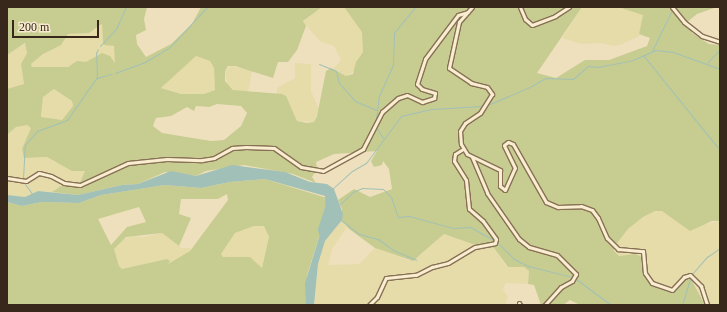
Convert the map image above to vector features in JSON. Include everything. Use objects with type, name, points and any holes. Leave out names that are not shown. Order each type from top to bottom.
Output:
[{"type":"street","points":[[472,7],[470,12],[459,22],[449,68],[471,83],[487,87],[492,94],[480,114],[462,126],[460,137],[463,149],[472,157],[500,170],[500,186],[505,190],[515,168],[504,145],[508,142],[513,144],[546,202],[558,207],[581,206],[592,210],[598,218],[607,238],[618,249],[643,251],[646,273],[652,283],[672,290],[685,275],[690,275],[701,286],[707,305]]},
{"type":"street","points":[[520,7],[525,19],[532,25],[555,16],[569,7]]},
{"type":"street","points":[[672,7],[684,22],[702,36],[720,42]]},
{"type":"street","points":[[7,178],[26,181],[39,173],[64,183],[80,185],[128,164],[167,159],[202,160],[214,158],[232,148],[246,146],[274,148],[301,167],[323,172],[363,149],[382,112],[398,98],[410,96],[422,102],[434,98],[435,94],[422,89],[417,84],[424,59],[458,15],[470,12]]},
{"type":"street","points":[[369,305],[377,297],[386,278],[416,275],[432,267],[448,263],[475,247],[495,243],[496,239],[483,221],[469,209],[466,180],[454,161],[456,153],[463,149]]},
{"type":"street","points":[[472,157],[487,193],[519,239],[529,247],[557,255],[576,274],[572,281],[561,287],[545,305]]},
{"type":"shaded area","points":[[344,7],[362,32],[364,44],[363,52],[356,62],[355,71],[346,76],[333,69],[341,60],[334,46],[321,42],[303,22],[319,8]]},
{"type":"shaded area","points":[[582,7],[618,7],[640,13],[643,15],[639,36],[620,45],[613,46],[601,43],[582,44],[562,38]]},
{"type":"shaded area","points":[[102,24],[103,42],[111,44],[116,51],[115,64],[82,62],[68,67],[32,67],[31,64],[50,49],[56,47],[68,34],[96,30]]},
{"type":"shaded area","points":[[26,43],[27,53],[21,64],[24,84],[7,89],[7,55]]},
{"type":"shaded area","points":[[196,56],[210,61],[214,68],[215,90],[204,94],[181,94],[161,88]]},
{"type":"shaded area","points":[[295,63],[311,64],[311,91],[319,109],[314,122],[297,121],[294,113],[277,94],[277,88],[295,78]]},
{"type":"shaded area","points":[[231,66],[252,71],[248,93],[235,91],[227,83],[225,71]]},
{"type":"shaded area","points":[[54,89],[72,101],[73,106],[62,120],[41,118],[43,97]]},
{"type":"shaded area","points":[[27,125],[31,128],[24,158],[47,157],[55,162],[82,169],[85,171],[79,185],[61,186],[52,192],[38,191],[25,197],[7,195],[7,135],[16,127]]},
{"type":"shaded area","points":[[655,211],[662,211],[673,217],[706,224],[720,221],[720,305],[705,305],[693,279],[676,289],[667,290],[650,280],[630,255],[619,256],[615,253],[614,247],[628,229],[643,217]]},
{"type":"shaded area","points":[[342,220],[347,227],[332,249],[328,265],[359,264],[375,248],[409,261],[421,255],[444,234],[481,247],[494,248],[507,267],[524,267],[529,271],[528,284],[506,283],[503,289],[508,298],[505,305],[314,305],[318,264],[325,241]]},
{"type":"shaded area","points":[[254,226],[264,226],[269,237],[262,268],[242,257],[223,257],[221,254],[235,233]]},
{"type":"shaded area","points":[[162,233],[181,248],[191,248],[190,251],[167,265],[167,259],[122,269],[119,266],[114,249],[121,240],[132,236],[144,237]]},
{"type":"green space","points":[[7,7],[147,7],[144,19],[146,30],[136,35],[137,44],[146,57],[171,44],[192,24],[201,7],[322,7],[303,21],[306,26],[297,50],[288,62],[278,62],[273,78],[235,66],[228,66],[225,71],[225,81],[233,90],[282,94],[286,96],[297,121],[307,123],[314,122],[317,116],[326,71],[331,68],[346,76],[353,74],[356,62],[363,52],[362,32],[344,7],[582,7],[537,73],[556,78],[585,60],[609,60],[647,46],[650,38],[639,34],[643,15],[618,7],[717,7],[697,14],[686,23],[692,33],[709,44],[720,45],[720,221],[712,221],[690,231],[662,211],[655,211],[643,217],[628,229],[614,247],[614,251],[619,256],[635,254],[640,256],[644,260],[645,272],[650,280],[667,290],[676,289],[685,277],[690,277],[705,305],[580,305],[570,300],[563,305],[541,305],[534,285],[528,284],[529,271],[524,267],[508,267],[494,248],[481,247],[444,234],[413,261],[375,248],[349,229],[342,220],[342,209],[338,200],[354,189],[370,197],[392,189],[389,169],[383,161],[382,165],[374,167],[371,161],[377,151],[334,154],[316,162],[317,169],[312,177],[316,183],[293,174],[244,165],[206,171],[196,176],[165,172],[138,184],[122,185],[78,195],[52,192],[61,186],[79,185],[85,171],[72,171],[47,157],[24,158],[22,149],[31,128],[27,125],[16,127],[7,135],[7,89],[24,84],[21,64],[27,53],[25,43],[7,55]],"holes":[[[102,24],[103,42],[104,45],[114,46],[115,63],[110,56],[102,53],[86,62],[77,61],[68,67],[32,67],[31,64],[43,54],[61,45],[68,34],[89,33]],[[196,56],[210,61],[214,68],[215,90],[204,94],[181,94],[161,88]],[[54,89],[72,101],[73,106],[62,120],[41,117],[43,97]],[[217,104],[241,106],[247,113],[241,126],[224,140],[211,141],[162,133],[153,126],[156,118],[171,116],[187,107],[194,111],[196,106],[209,107]]]},
{"type":"green space","points":[[265,179],[327,198],[326,215],[307,275],[306,305],[7,305],[7,202],[22,206],[42,202],[79,203],[101,195],[165,185],[201,188],[230,182]],"holes":[[[227,194],[228,200],[190,251],[168,264],[170,261],[167,259],[122,269],[119,266],[114,249],[126,237],[162,233],[179,246],[191,218],[179,214],[181,199],[218,199]],[[139,207],[146,222],[127,227],[111,245],[98,219]],[[254,226],[264,226],[269,237],[262,268],[250,257],[223,257],[221,254],[235,233]]]},
{"type":"water","points":[[232,165],[285,172],[310,182],[327,184],[334,189],[343,214],[342,220],[325,241],[318,264],[314,305],[306,305],[305,283],[326,215],[325,196],[265,179],[230,182],[201,188],[165,185],[101,195],[79,203],[42,202],[22,206],[7,202],[7,195],[25,197],[38,191],[78,195],[122,185],[138,184],[171,171],[196,176]]},
{"type":"waterway","points":[[100,46],[116,29],[126,7]]},
{"type":"waterway","points":[[115,73],[145,62],[170,47],[207,7]]},
{"type":"waterway","points":[[376,119],[379,96],[393,64],[394,33],[415,7]]},
{"type":"waterway","points":[[652,51],[672,10]]},
{"type":"waterway","points":[[23,179],[25,145],[37,131],[67,120],[97,77],[96,53],[98,49]]},
{"type":"waterway","points":[[707,63],[720,49]]},
{"type":"waterway","points":[[490,104],[532,86],[545,78],[573,79],[588,66],[598,67],[633,60],[655,50],[673,52],[720,69]]},
{"type":"waterway","points":[[643,55],[718,148]]},
{"type":"waterway","points":[[319,64],[336,71],[339,83],[355,101],[376,110]]},
{"type":"waterway","points":[[97,78],[111,74]]},
{"type":"waterway","points":[[332,189],[352,171],[366,163],[401,116],[432,109],[482,106]]},
{"type":"waterway","points":[[376,127],[383,138]]},
{"type":"waterway","points":[[25,184],[33,195]]},
{"type":"waterway","points":[[339,205],[353,192],[362,188],[383,189],[391,197],[398,217],[409,216],[453,228],[470,227],[495,241]]},
{"type":"waterway","points":[[322,237],[320,229],[329,201]]},
{"type":"waterway","points":[[341,220],[359,234],[378,239],[393,250],[416,260]]},
{"type":"waterway","points":[[498,243],[514,259],[528,266],[572,277]]},
{"type":"waterway","points":[[692,274],[707,257],[720,248]]},
{"type":"waterway","points":[[682,305],[690,278]]},
{"type":"waterway","points":[[576,279],[611,305]]}]
